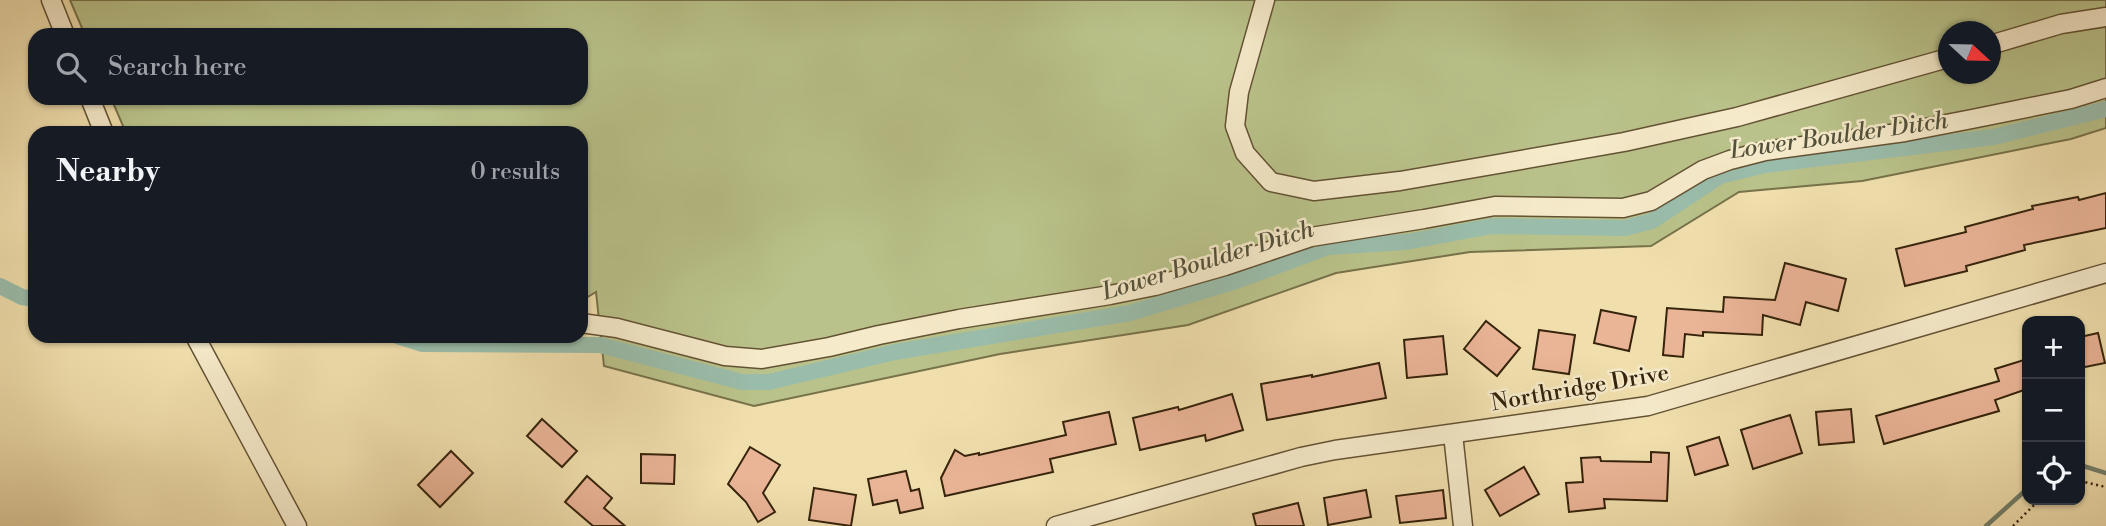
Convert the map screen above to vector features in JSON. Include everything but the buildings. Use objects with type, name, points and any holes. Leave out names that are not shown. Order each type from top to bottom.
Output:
[{"type":"street","points":[[51,0],[62,28]]},
{"type":"street","points":[[1265,0],[1239,92],[1235,126],[1245,153],[1271,182],[1314,191],[1400,181],[1624,142],[1737,117],[1938,61]]},
{"type":"street","points":[[2001,42],[2061,24],[2106,17]]},
{"type":"street","points":[[588,324],[617,328],[725,356],[762,359],[959,319],[1156,286],[1311,237],[1495,205],[1623,208],[1651,201],[1703,170],[1765,151],[1972,120],[2071,99],[2106,88]]},
{"type":"street","points":[[93,105],[101,126]]},
{"type":"street","name":"Northridge Drive","points":[[1056,526],[1301,457],[1335,450],[1648,406],[2106,273]]},
{"type":"street","points":[[199,343],[297,526]]},
{"type":"street","points":[[1452,434],[1463,526]]},
{"type":"path","points":[[2085,482],[2106,486]]},
{"type":"path","points":[[2013,526],[2034,505]]},
{"type":"green space","points":[[70,0],[2106,0],[2106,128],[2071,139],[1862,181],[1739,192],[1651,246],[1470,252],[1336,273],[1188,325],[1000,354],[754,406],[604,366],[596,292],[588,297],[588,126],[123,126],[114,105],[588,105],[588,28],[82,28]]},
{"type":"waterway","name":"Lower Boulder Ditch","points":[[419,343],[600,345],[742,382],[769,382],[895,352],[1130,313],[1236,281],[1328,247],[1406,242],[1492,226],[1625,228],[1652,221],[1720,176],[1765,165],[1994,137],[2106,109]]},
{"type":"waterway","name":"Lower Boulder Ditch","points":[[0,286],[28,298]]},
{"type":"waterway","points":[[2085,467],[2106,473]]},
{"type":"waterway","points":[[1986,526],[2022,494]]}]
